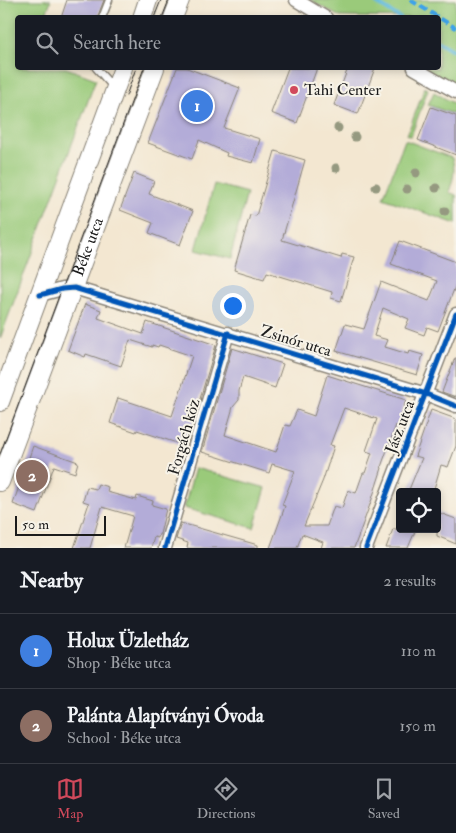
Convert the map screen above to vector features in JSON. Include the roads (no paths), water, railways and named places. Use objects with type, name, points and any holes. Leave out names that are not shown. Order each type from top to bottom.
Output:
[{"type":"main road","points":[[143,15],[148,0]]},
{"type":"main road","points":[[174,15],[180,0]]},
{"type":"main road","name":"Béke utca","points":[[0,402],[123,70]]},
{"type":"main road","name":"Béke utca","points":[[0,482],[154,70]]},
{"type":"street","points":[[296,0],[321,15]]},
{"type":"street","points":[[418,70],[456,92]]},
{"type":"street","name":"Zsinór utca","points":[[40,295],[74,288],[426,394],[456,406]]},
{"type":"street","name":"Jász utca","points":[[366,548],[456,314]]},
{"type":"street","name":"Forgách köz","points":[[165,548],[228,333]]},
{"type":"lane","points":[[103,15],[109,0]]},
{"type":"lane","points":[[98,70],[115,90]]},
{"type":"waterway","points":[[372,0],[395,15]]},
{"type":"waterway","points":[[441,43],[456,52]]},
{"type":"tram line","points":[[155,15],[161,0]]},
{"type":"tram line","points":[[163,15],[169,0]]},
{"type":"tram line","points":[[126,96],[135,70]]},
{"type":"tram line","points":[[0,454],[143,70]]},
{"type":"place","name":"Tahi Center","points":[[294,90]]},
{"type":"place","name":"Holux Üzletház","points":[[197,106]]},
{"type":"place","name":"Palánta Alapítványi Óvoda","points":[[32,476]]}]
